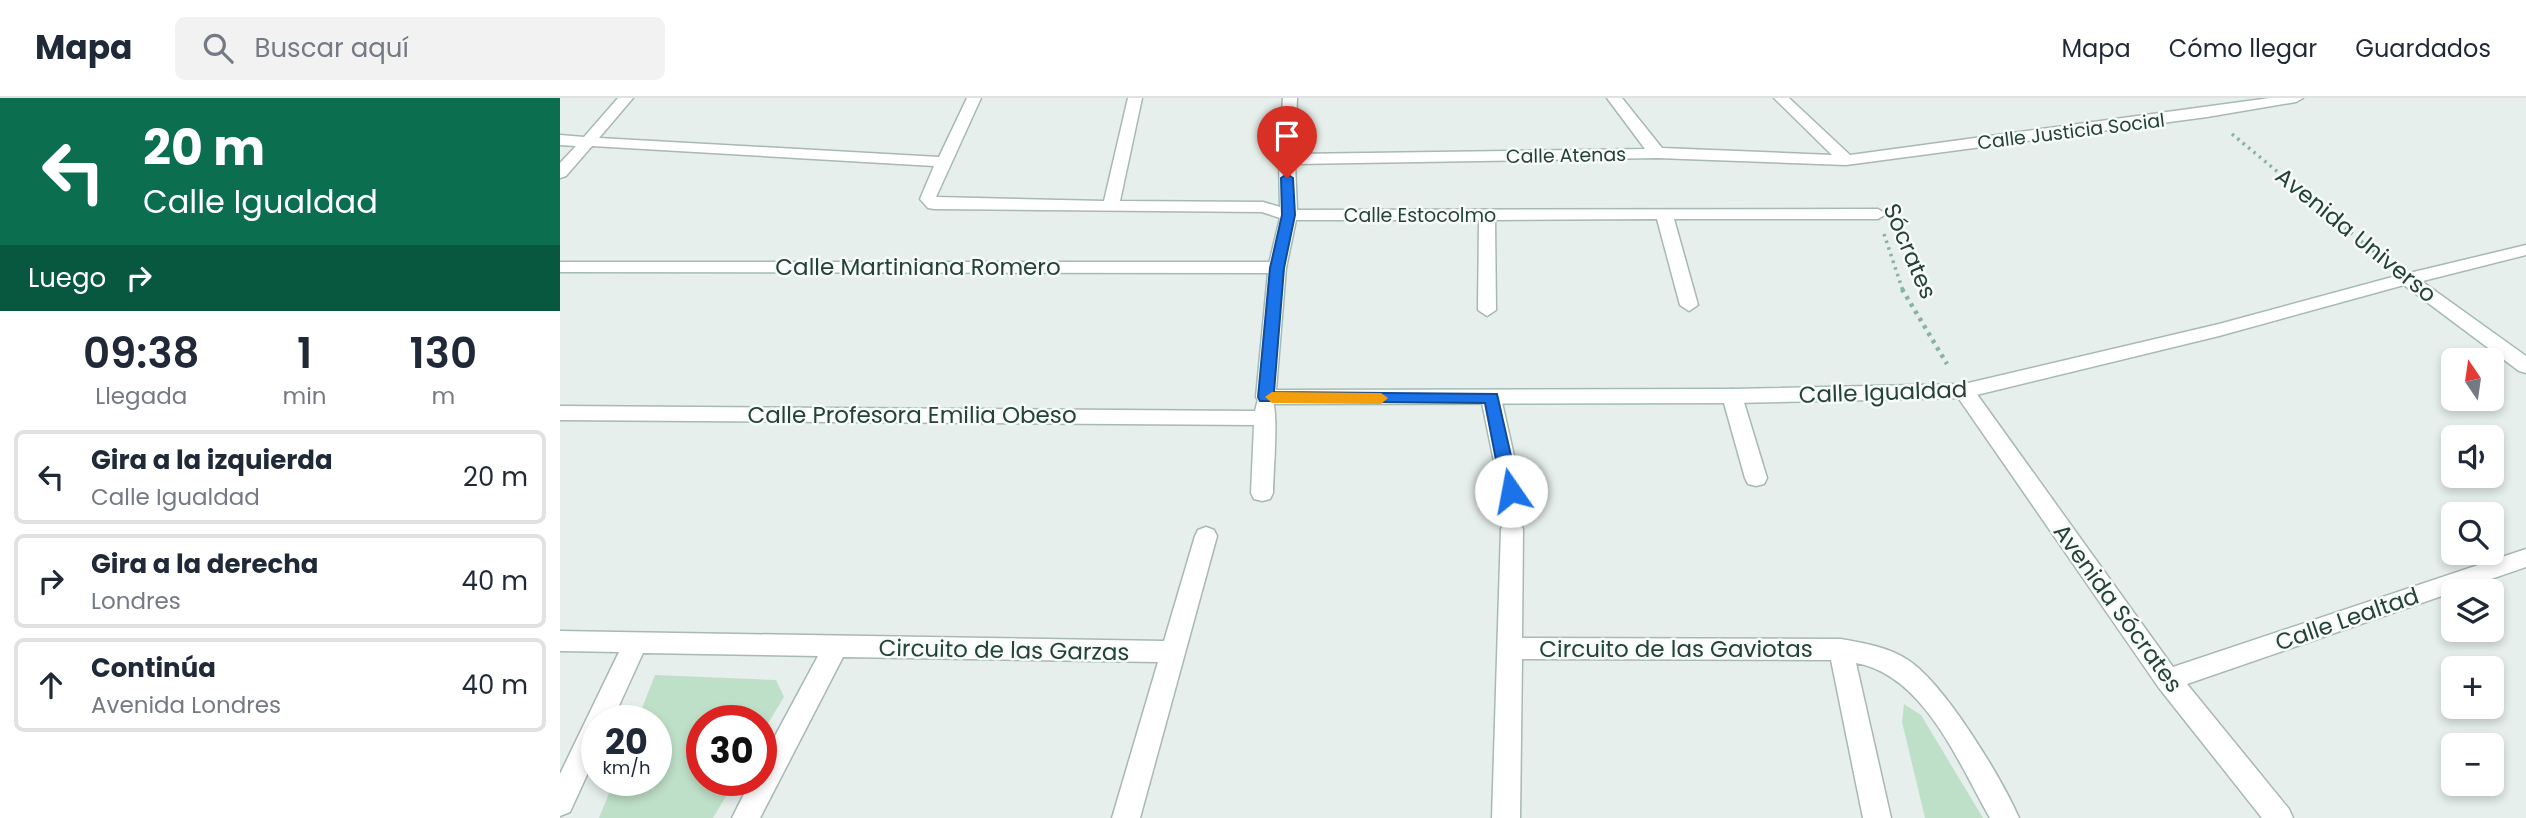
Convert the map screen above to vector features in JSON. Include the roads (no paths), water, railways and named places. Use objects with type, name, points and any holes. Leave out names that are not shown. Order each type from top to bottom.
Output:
[{"type":"street","points":[[560,173],[626,98]]},
{"type":"street","points":[[560,140],[945,162],[974,98]]},
{"type":"street","points":[[1111,206],[1135,98]]},
{"type":"street","points":[[1262,493],[1265,407],[1277,268],[1289,215],[1287,159],[1290,98]]},
{"type":"street","points":[[1614,98],[1657,153]]},
{"type":"street","points":[[1782,98],[1846,160]]},
{"type":"street","points":[[2191,98],[2207,113]]},
{"type":"street","name":"Calle Justicia Social","points":[[1846,160],[2207,113],[2296,98]]},
{"type":"street","name":"Calle Atenas","points":[[1287,159],[1657,153],[1846,160]]},
{"type":"street","name":"Calle Estocolmo","points":[[945,162],[928,195],[928,199],[934,204],[944,206],[1263,207],[1289,215],[1878,214]]},
{"type":"street","points":[[1487,215],[1487,310]]},
{"type":"street","points":[[1664,215],[1689,305]]},
{"type":"street","name":"Calle Igualdad","points":[[1265,407],[1491,398],[1964,391],[2219,330],[2526,250]]},
{"type":"street","name":"Calle Martiniana Romero","points":[[560,267],[1277,268]]},
{"type":"street","name":"Avenida Universo","points":[[2407,279],[2526,366]]},
{"type":"street","name":"Avenida Sócrates","points":[[1964,391],[2168,680],[2279,818]]},
{"type":"street","points":[[1731,396],[1756,478]]},
{"type":"street","points":[[1491,398],[1511,491]]},
{"type":"street","name":"Calle Profesora Emilia Obeso","points":[[560,413],[1265,407]]},
{"type":"street","name":"Circuito de las Gaviotas","points":[[1506,818],[1512,530]]},
{"type":"street","points":[[1126,818],[1206,536]]},
{"type":"street","name":"Calle Lealtad","points":[[2168,680],[2526,558]]},
{"type":"street","name":"Circuito de las Garzas","points":[[560,641],[1174,652]]},
{"type":"street","points":[[606,705],[636,642]]},
{"type":"street","points":[[746,818],[835,647]]},
{"type":"street","name":"Circuito de las Gaviotas","points":[[1511,648],[1841,650],[1881,658],[1901,668],[1937,706],[2005,818]]},
{"type":"street","name":"Circuito de las Gaviotas","points":[[1841,650],[1877,818]]},
{"type":"street","points":[[560,803],[581,759]]}]
